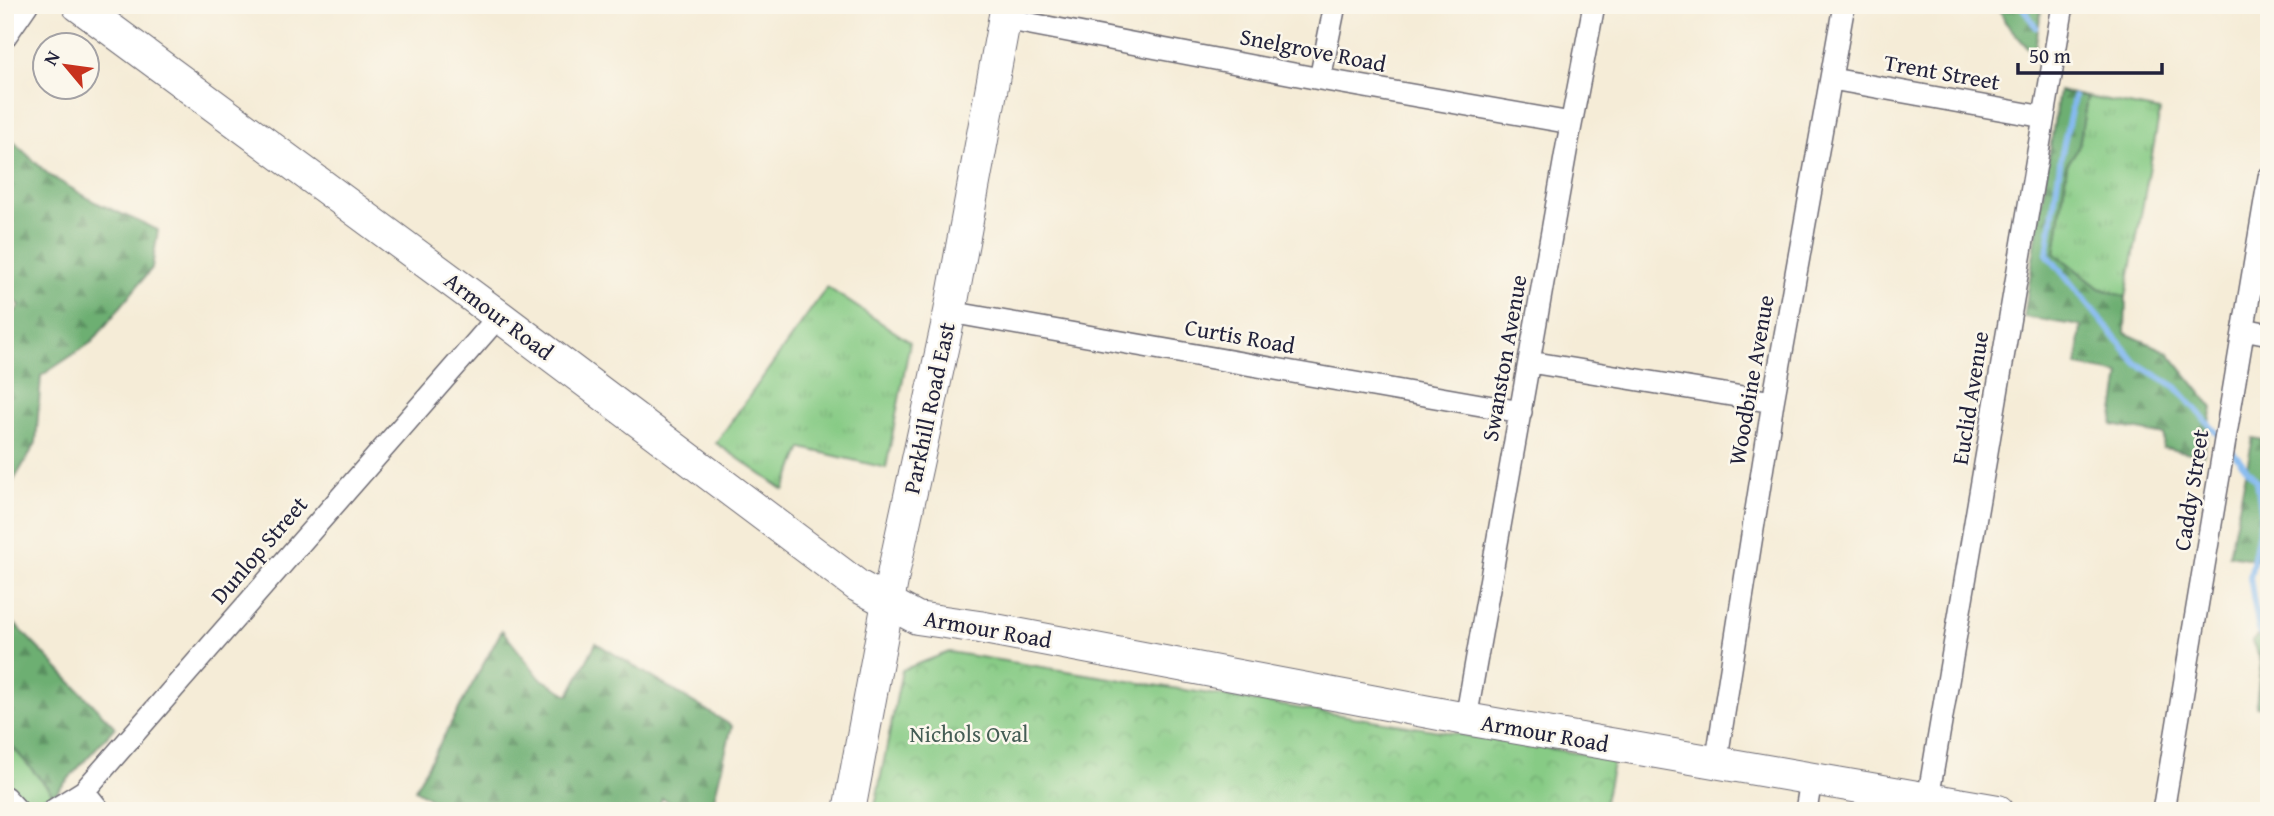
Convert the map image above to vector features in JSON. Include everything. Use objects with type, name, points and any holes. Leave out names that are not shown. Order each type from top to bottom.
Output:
[{"type":"main road","name":"Armour Road","points":[[78,5],[858,586],[917,618],[979,626],[1716,764],[1998,811]]},
{"type":"main road","name":"Parkhill Road East","points":[[849,811],[888,603],[950,312],[1006,12]]},
{"type":"street","points":[[5,37],[27,5]]},
{"type":"street","points":[[1320,79],[1335,5]]},
{"type":"street","name":"Swanston Avenue","points":[[1466,719],[1594,5]]},
{"type":"street","name":"Woodbine Avenue","points":[[1716,764],[1773,402],[1844,5]]},
{"type":"street","name":"Euclid Avenue","points":[[1928,799],[2063,5]]},
{"type":"street","name":"Snelgrove Road","points":[[1006,12],[1320,79],[1571,123]]},
{"type":"street","name":"Trent Street","points":[[1832,79],[2044,117]]},
{"type":"street","name":"Caddy Street","points":[[2163,811],[2269,177]]},
{"type":"street","name":"Curtis Road","points":[[950,312],[1521,412]]},
{"type":"street","name":"Dunlop Street","points":[[52,811],[83,791],[499,316]]},
{"type":"street","points":[[2244,330],[2269,334]]},
{"type":"street","points":[[1530,362],[1773,402]]},
{"type":"street","points":[[1806,811],[1811,780]]},
{"type":"street","points":[[83,791],[100,811]]},
{"type":"street","points":[[5,797],[18,811]]},
{"type":"green space","points":[[1998,5],[2042,5],[2034,55],[2005,22]]},
{"type":"green space","points":[[2059,91],[2087,97],[2079,146],[2067,165],[2055,253],[2099,288],[2126,297],[2125,333],[2168,352],[2213,408],[2203,455],[2163,448],[2164,435],[2112,425],[2120,374],[2077,366],[2081,326],[2024,317]]},
{"type":"green space","points":[[2087,97],[2160,111],[2126,297],[2099,288],[2055,253],[2067,165],[2079,146]]},
{"type":"green space","points":[[5,134],[49,175],[95,202],[158,230],[152,268],[92,342],[41,376],[36,443],[5,495],[5,325],[20,305],[5,293]]},
{"type":"green space","points":[[827,287],[910,342],[886,468],[802,448],[784,490],[716,443]]},
{"type":"green space","points":[[2253,438],[2269,441],[2269,562],[2229,555]]},
{"type":"green space","points":[[5,614],[115,727],[54,795],[5,738]]},
{"type":"green space","points":[[2269,626],[2269,708],[2256,706],[2261,662],[2252,641]]},
{"type":"green space","points":[[502,630],[540,678],[569,695],[596,643],[732,726],[711,811],[688,811],[662,798],[658,811],[451,811],[415,789]]},
{"type":"green space","name":"Nichols Oval","points":[[949,652],[1614,759],[1603,811],[874,811],[902,670]]},
{"type":"green space","points":[[5,738],[54,795],[31,811],[5,785]]},
{"type":"waterway","points":[[2021,5],[2036,27]]},
{"type":"waterway","points":[[2074,97],[2061,157],[2047,254],[2136,363],[2176,387],[2221,438]]},
{"type":"waterway","points":[[2228,446],[2257,481],[2262,515],[2250,578],[2259,631],[2269,646]]}]
